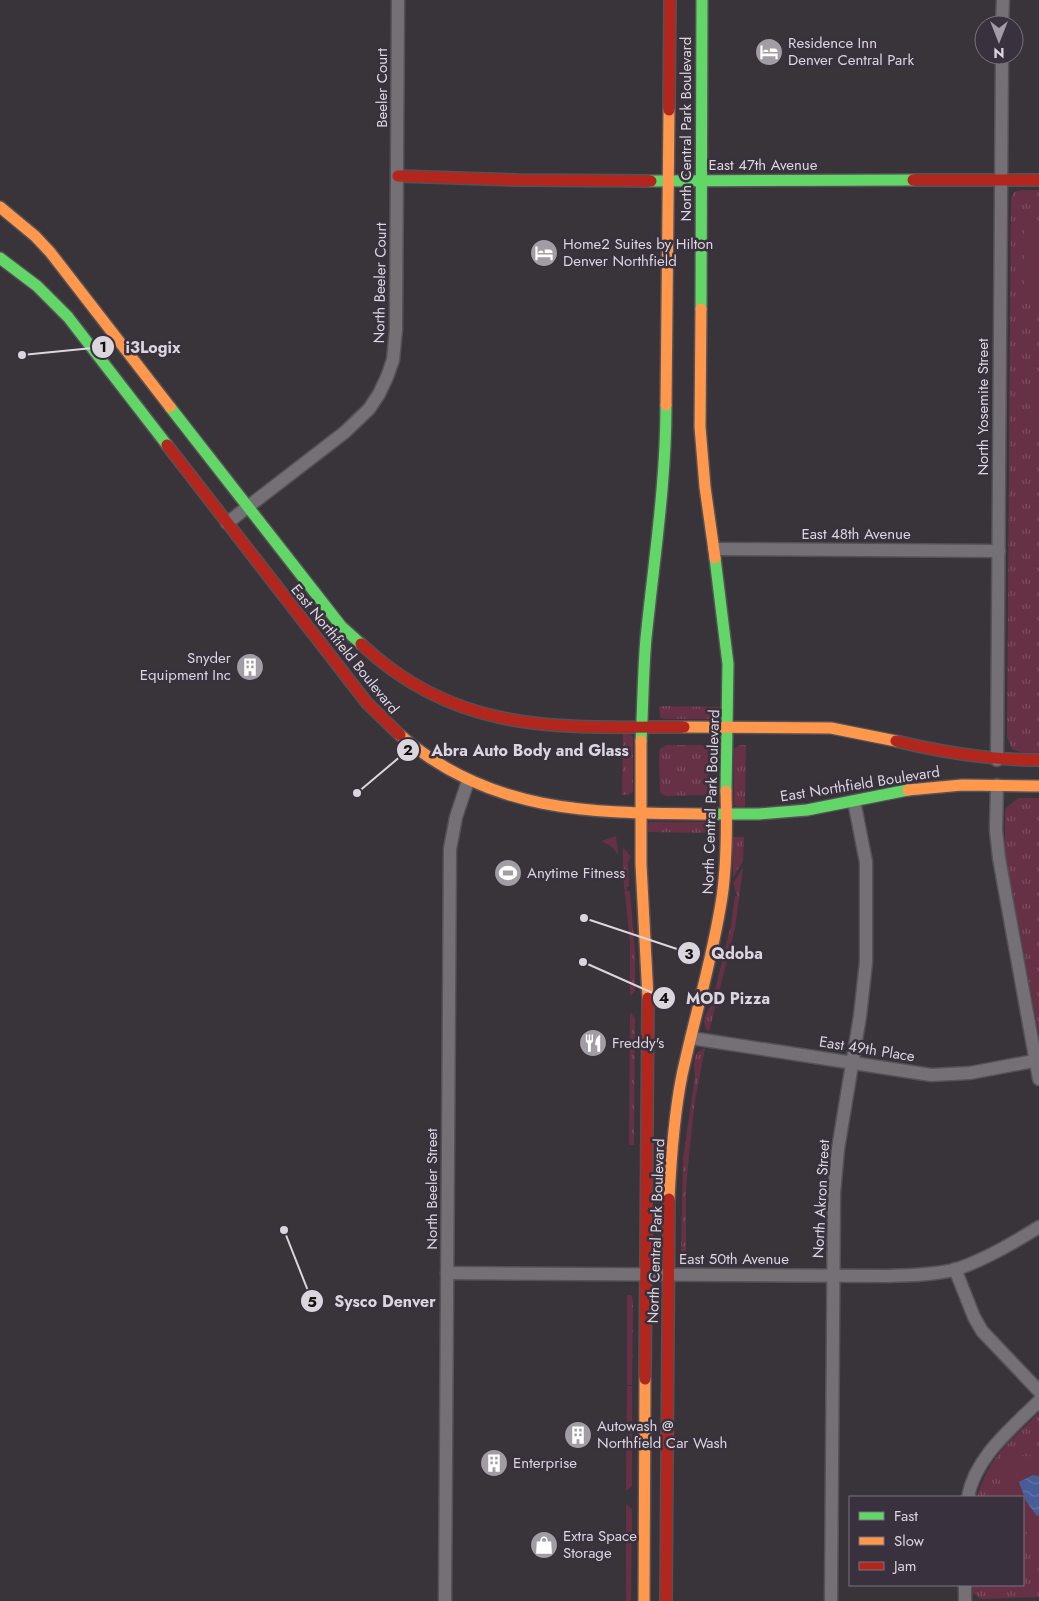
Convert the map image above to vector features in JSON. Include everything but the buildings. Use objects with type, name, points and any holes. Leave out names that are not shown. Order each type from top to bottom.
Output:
[{"type":"main road","name":"North Central Park Boulevard","points":[[644,1601],[648,984],[641,874],[642,727],[647,634],[666,454],[670,0]]},
{"type":"main road","name":"North Central Park Boulevard","points":[[666,1601],[669,1198],[673,1139],[681,1082],[718,922],[725,871],[726,752],[730,705],[728,665],[700,427],[702,0]]},
{"type":"main road","name":"East 47th Avenue","points":[[398,176],[517,180],[1039,180]]},
{"type":"main road","name":"East Northfield Boulevard","points":[[0,207],[35,236],[50,252],[342,626],[377,660],[422,690],[464,709],[508,721],[558,726],[808,727],[847,730],[946,752],[997,760],[1039,760]]},
{"type":"main road","name":"East Northfield Boulevard","points":[[0,258],[37,286],[68,317],[337,667],[381,719],[423,755],[444,769],[498,793],[538,805],[585,811],[641,814],[726,814],[800,811],[904,790],[936,786],[1039,786]]},
{"type":"street","name":"Beeler Court","points":[[398,0],[398,176]]},
{"type":"street","points":[[1002,15],[1003,0]]},
{"type":"street","name":"North Yosemite Street","points":[[997,760],[1002,65]]},
{"type":"street","name":"North Beeler Court","points":[[227,522],[359,420],[379,394],[393,360],[396,329],[398,176]]},
{"type":"street","name":"East 48th Avenue","points":[[714,549],[999,551]]},
{"type":"street","name":"North Beeler Street","points":[[445,1601],[450,849],[456,817],[468,781]]},
{"type":"street","points":[[997,785],[996,830],[999,858],[1039,1079]]},
{"type":"street","name":"North Akron Street","points":[[831,1601],[834,1193],[838,1149],[861,1007],[866,953],[866,862],[854,801]]},
{"type":"street","name":"East 49th Place","points":[[690,1038],[911,1073],[944,1075],[1037,1060]]},
{"type":"street","name":"East 50th Avenue","points":[[447,1273],[834,1276],[924,1274],[955,1269],[986,1257],[1039,1227]]},
{"type":"street","points":[[955,1269],[974,1318],[982,1331],[1039,1391]]},
{"type":"street","points":[[968,1496],[978,1468],[992,1448],[1039,1401]]},
{"type":"street","points":[[966,1586],[966,1601]]},
{"type":"green space","points":[[1039,190],[1039,753],[1023,753],[1012,749],[1007,737],[1011,198],[1014,192]]},
{"type":"green space","points":[[1025,226],[1039,226],[1039,300],[1024,300]]},
{"type":"green space","points":[[1030,382],[1039,382],[1039,425],[1030,425]]},
{"type":"green space","points":[[659,706],[720,707],[717,719],[663,719],[660,717]]},
{"type":"green space","points":[[623,733],[633,736],[633,792],[628,795],[622,795]]},
{"type":"green space","points":[[666,745],[702,745],[708,748],[709,789],[705,795],[666,796],[660,793],[659,752]]},
{"type":"green space","points":[[740,745],[746,745],[745,808],[737,807],[734,804],[734,749]]},
{"type":"green space","points":[[1018,798],[1039,798],[1039,1034],[1005,852],[1005,809]]},
{"type":"green space","points":[[649,822],[707,822],[708,833],[647,832]]},
{"type":"green space","points":[[616,836],[618,854],[612,847],[602,841]]},
{"type":"green space","points":[[733,837],[744,837],[743,861],[733,878]]},
{"type":"green space","points":[[623,847],[631,857],[628,862],[629,887],[627,887],[627,891],[630,891],[635,953],[635,991],[630,996],[630,942],[623,875]]},
{"type":"green space","points":[[743,868],[735,928],[709,1032],[706,1029],[704,1019],[711,1006],[731,925],[735,896],[737,896],[733,883]]},
{"type":"green space","points":[[630,1012],[635,1018],[634,1145],[629,1145]]},
{"type":"green space","points":[[705,1048],[695,1101],[689,1155],[686,1190],[686,1255],[681,1255],[683,1159],[695,1076],[695,1059],[698,1053]]},
{"type":"green space","points":[[627,1295],[631,1295],[633,1301],[632,1385],[627,1385]]},
{"type":"green space","points":[[627,1386],[632,1386],[632,1486],[626,1491]]},
{"type":"green space","points":[[1039,1413],[1039,1597],[981,1599],[973,1593],[973,1586],[1024,1586],[1024,1496],[977,1496],[994,1460],[1010,1441]]},
{"type":"green space","points":[[1039,1447],[1039,1574],[1030,1535],[1024,1530],[1024,1496],[1005,1496],[998,1475],[1003,1464],[1011,1458],[1022,1456],[1034,1457]]},
{"type":"green space","points":[[626,1504],[632,1509],[631,1601],[626,1601]]},
{"type":"water","points":[[1033,1475],[1039,1476],[1039,1515],[1037,1516],[1026,1501],[1019,1482]]},
{"type":"traffic: fast","points":[[701,309],[702,0]]},
{"type":"traffic: fast","points":[[651,181],[913,180]]},
{"type":"traffic: fast","points":[[0,258],[37,286],[68,317],[167,445]]},
{"type":"traffic: fast","points":[[641,741],[645,651],[662,492],[666,405]]},
{"type":"traffic: fast","points":[[170,407],[341,626],[361,644]]},
{"type":"traffic: fast","points":[[715,558],[728,664],[726,791]]},
{"type":"traffic: fast","points":[[708,814],[759,814],[807,810],[908,790]]},
{"type":"traffic: slow","points":[[666,405],[669,110]]},
{"type":"traffic: slow","points":[[0,207],[35,236],[50,252],[170,407]]},
{"type":"traffic: slow","points":[[701,309],[700,427],[705,487],[715,558]]},
{"type":"traffic: slow","points":[[684,727],[831,728],[896,741]]},
{"type":"traffic: slow","points":[[400,735],[435,761],[470,781],[507,794],[545,804],[625,812],[708,814]]},
{"type":"traffic: slow","points":[[641,741],[641,864],[648,998]]},
{"type":"traffic: slow","points":[[908,790],[962,785],[1039,786]]},
{"type":"traffic: slow","points":[[669,1199],[673,1136],[679,1090],[714,942],[722,897],[725,871],[726,791]]},
{"type":"traffic: slow","points":[[644,1601],[645,1379]]},
{"type":"traffic: jam","points":[[669,110],[670,0]]},
{"type":"traffic: jam","points":[[398,176],[517,180],[651,181]]},
{"type":"traffic: jam","points":[[913,180],[1039,180]]},
{"type":"traffic: jam","points":[[167,445],[367,703],[400,735]]},
{"type":"traffic: jam","points":[[361,644],[398,674],[436,696],[474,711],[513,720],[554,725],[684,727]]},
{"type":"traffic: jam","points":[[896,741],[967,755],[1002,759],[1039,760]]},
{"type":"traffic: jam","points":[[645,1379],[648,998]]},
{"type":"traffic: jam","points":[[666,1601],[669,1199]]},
{"type":"place","name":"Residence Inn Denver Central Park","points":[[769,52]]},
{"type":"place","name":"Home2 Suites by Hilton Denver Northfield","points":[[544,253]]},
{"type":"place","name":"i3Logix","points":[[22,355]]},
{"type":"place","name":"Snyder Equipment Inc","points":[[250,667]]},
{"type":"place","name":"Abra Auto Body and Glass","points":[[357,793]]},
{"type":"place","name":"Anytime Fitness","points":[[508,873]]},
{"type":"place","name":"Qdoba","points":[[584,918]]},
{"type":"place","name":"MOD Pizza","points":[[583,962]]},
{"type":"place","name":"Freddy's","points":[[593,1043]]},
{"type":"place","name":"Sysco Denver","points":[[284,1230]]},
{"type":"place","name":"Autowash @ Northfield Car Wash","points":[[578,1435]]},
{"type":"place","name":"Enterprise","points":[[494,1463]]},
{"type":"place","name":"Extra Space Storage","points":[[544,1545]]}]
